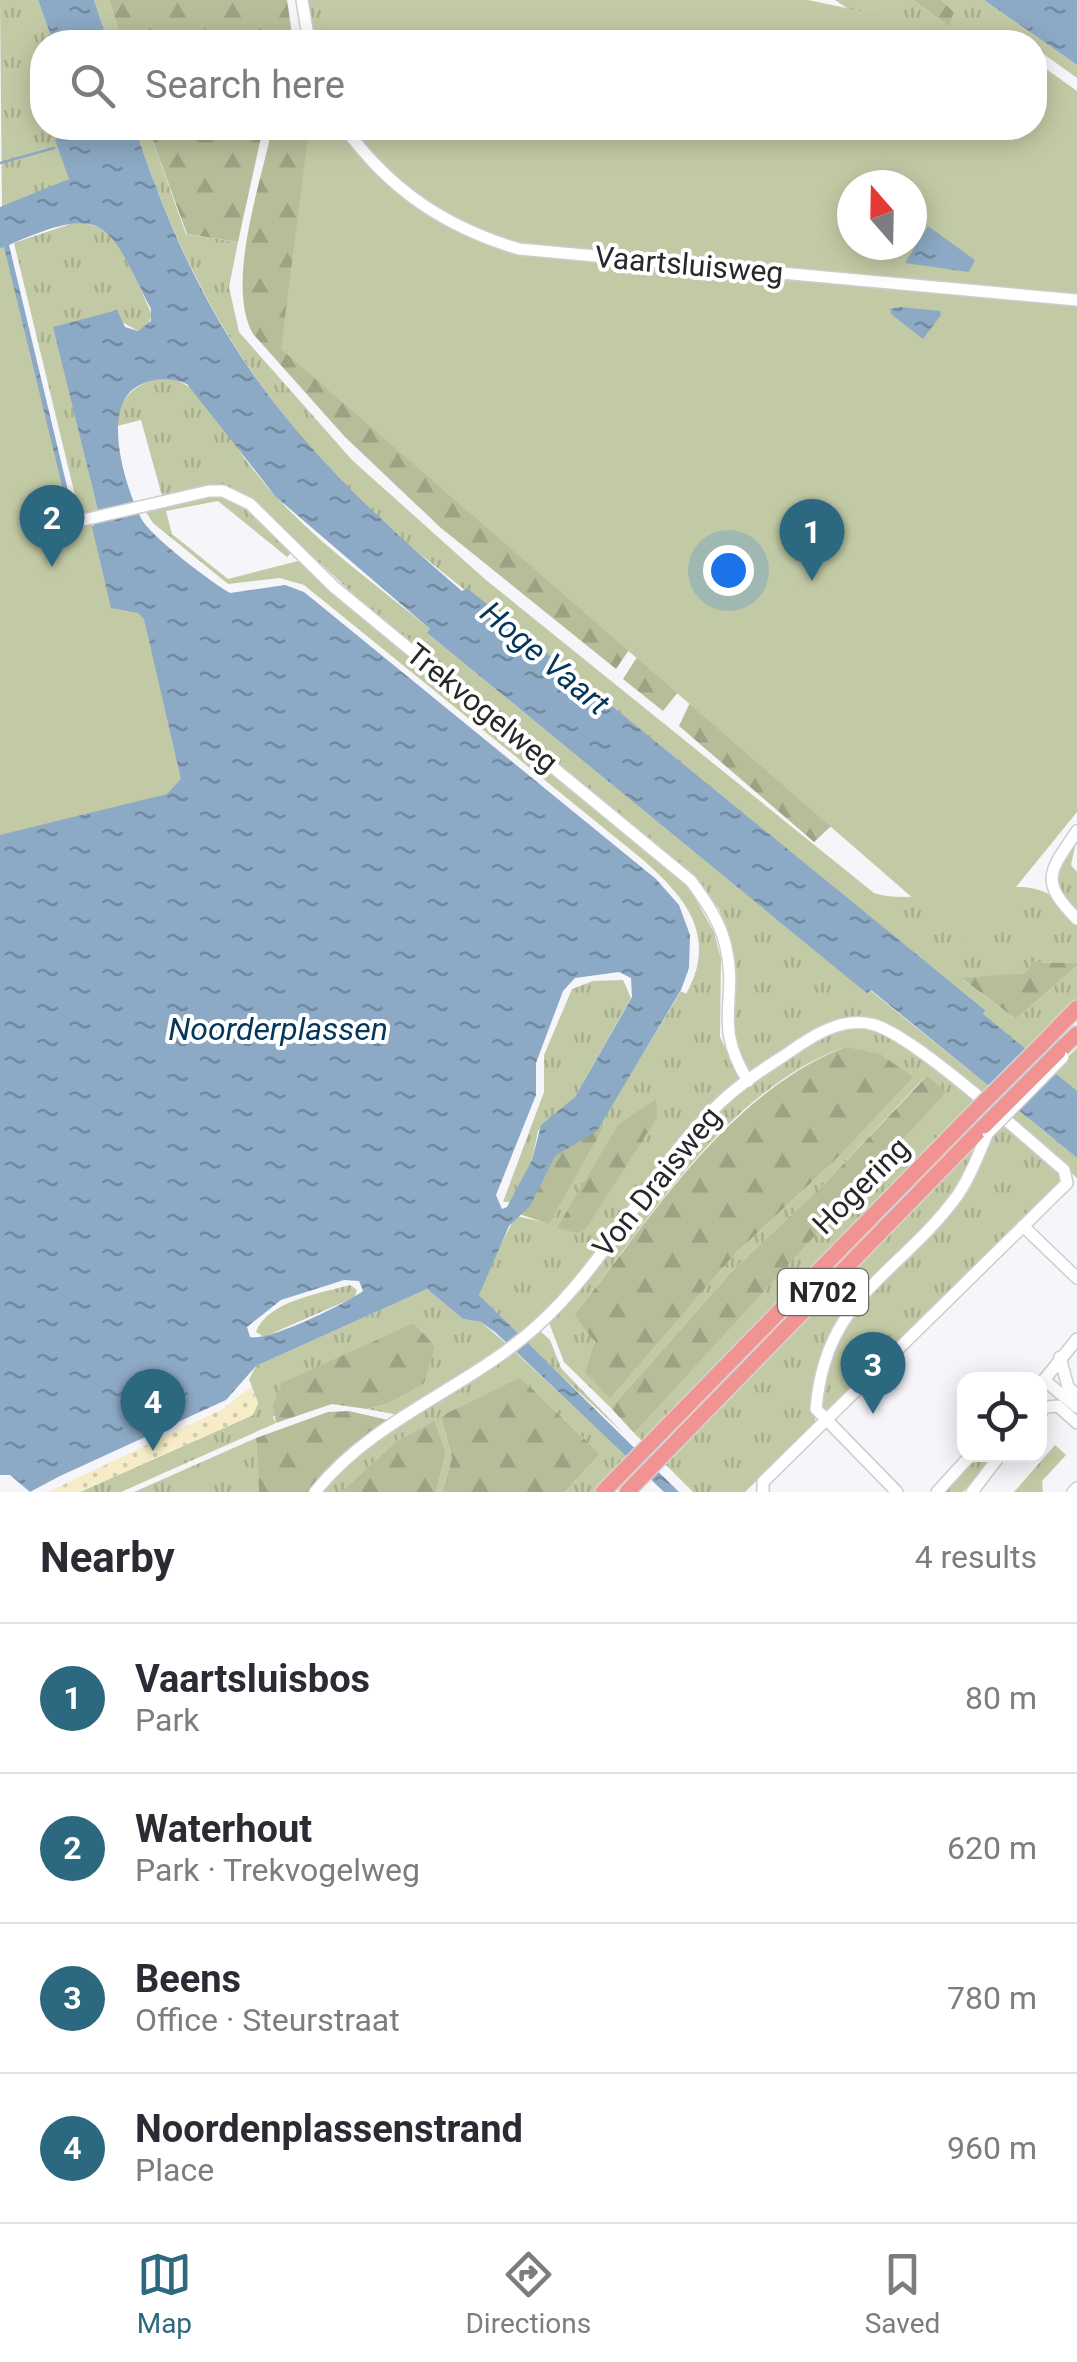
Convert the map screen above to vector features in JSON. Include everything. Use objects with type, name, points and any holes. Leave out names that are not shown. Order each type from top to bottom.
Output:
[{"type":"highway","name":"Hogering","points":[[603,1492],[1077,1008]]},
{"type":"highway","name":"Hogering","points":[[633,1487],[1061,1055],[1077,1034]]},
{"type":"street","points":[[302,0],[307,30]]},
{"type":"street","name":"Vaartsluisweg","points":[[353,140],[412,199],[452,225],[518,248],[1077,300]]},
{"type":"street","name":"Trekvogelweg","points":[[79,520],[209,491],[223,491],[250,504],[334,587],[684,874],[704,898],[725,944],[726,1034],[731,1054],[748,1081]]},
{"type":"street","points":[[1077,832],[1054,864],[1050,882],[1056,897],[1077,920]]},
{"type":"street","name":"Von Draisweg","points":[[315,1492],[369,1438],[507,1352],[549,1315],[693,1133],[748,1081],[814,1034],[840,1025],[870,1023],[891,1031],[1068,1175],[1066,1182],[1023,1226]]},
{"type":"street","points":[[1061,1055],[1077,1044]]},
{"type":"street","points":[[897,1492],[824,1422],[816,1402],[841,1320],[958,1195],[986,1130]]},
{"type":"street","points":[[763,1492],[763,1482],[1023,1226],[1077,1278]]},
{"type":"street","points":[[1047,1375],[1077,1339]]},
{"type":"street","points":[[1060,1357],[1068,1388],[1077,1394]]},
{"type":"street","points":[[1047,1386],[1077,1407]]},
{"type":"street","points":[[1047,1406],[1058,1406],[1077,1423]]},
{"type":"street","points":[[936,1492],[964,1462]]},
{"type":"street","points":[[972,1492],[995,1462]]},
{"type":"green space","points":[[0,0],[38,0],[49,30],[30,30],[30,140],[56,140],[70,176],[66,183],[2,207]]},
{"type":"green space","points":[[94,0],[109,0],[118,30],[104,30]]},
{"type":"green space","points":[[109,0],[287,0],[291,30],[118,30]]},
{"type":"green space","points":[[304,0],[356,0],[393,30],[310,30]]},
{"type":"green space","points":[[326,0],[808,0],[951,30],[322,30]]},
{"type":"green space","points":[[835,0],[913,0],[948,25],[954,12],[941,0],[984,0],[1027,30],[879,30]]},
{"type":"green space","points":[[913,0],[941,0],[954,12],[949,26]]},
{"type":"green space","points":[[1047,44],[1077,65],[1077,78],[1047,57]]},
{"type":"green space","points":[[1047,70],[1077,91],[1077,812],[968,946],[281,349],[307,140],[1047,140]]},
{"type":"green space","points":[[139,140],[152,140],[186,234],[238,242],[229,287],[239,332],[352,460],[486,580],[874,893],[917,897],[1014,887],[1034,889],[1054,898],[1077,923],[1077,963],[1033,962],[1025,973],[962,979],[1016,1019],[1077,966],[1077,1001],[1025,1053],[982,1014],[984,1009],[389,529],[303,440],[267,394],[206,296],[156,187]]},
{"type":"green space","points":[[152,140],[260,140],[238,242],[187,234]]},
{"type":"green space","points":[[269,140],[335,140],[631,647],[616,669],[441,528],[345,437],[253,334],[245,313],[243,288],[254,204]]},
{"type":"green space","points":[[79,221],[107,230],[121,244],[152,315],[148,325],[138,331],[120,321],[99,513],[80,516],[14,243]]},
{"type":"green space","points":[[5,244],[68,501],[94,527],[143,611],[188,793],[0,838],[0,246]]},
{"type":"green space","points":[[159,378],[175,380],[201,396],[268,488],[334,552],[430,629],[428,634],[866,992],[870,990],[1077,1158],[1077,1178],[918,1044],[853,1018],[810,1032],[749,1072],[732,1033],[730,940],[719,909],[690,873],[365,605],[249,497],[212,487],[162,496],[141,420],[117,426],[120,408],[129,394]]},
{"type":"green space","points":[[210,494],[248,506],[293,551],[287,557],[218,501],[166,511],[172,534],[228,579],[302,560],[686,882],[714,932],[721,959],[720,1037],[741,1079],[568,1287],[520,1336],[479,1295],[482,1279],[516,1216],[549,1223],[604,1127],[603,1120],[681,991],[686,994],[699,953],[692,918],[671,887],[642,859],[304,585],[280,578],[228,584],[153,523],[144,509]],"holes":[[[656,1100],[658,1116],[558,1228],[618,1124]]]},
{"type":"green space","points":[[639,654],[683,686],[663,711],[623,679]]},
{"type":"green space","points":[[693,696],[841,817],[814,842],[679,726]]},
{"type":"green space","points":[[1077,837],[1071,865],[1077,872],[1077,915],[1057,894],[1054,879]]},
{"type":"green space","points":[[1033,962],[1077,966],[1016,1019],[961,978],[1025,973]]},
{"type":"green space","points":[[623,980],[631,998],[575,1097],[538,1131],[532,1160],[511,1202],[503,1202],[544,1092],[544,1055],[572,989],[593,981]]},
{"type":"green space","points":[[841,1025],[882,1029],[978,1101],[644,1443],[634,1433],[926,1076],[826,1182],[732,1271],[611,1408],[564,1362],[548,1320],[707,1120],[750,1081]],"holes":[[[845,1047],[832,1163],[735,1254],[610,1397],[593,1338],[574,1315],[662,1200],[727,1126],[802,1067]]]},
{"type":"green space","points":[[845,1047],[880,1054],[913,1077],[832,1163],[735,1254],[610,1398],[585,1372],[595,1342],[574,1315],[662,1200],[727,1127],[802,1068]]},
{"type":"green space","points":[[1077,1048],[1077,1091],[1051,1073]]},
{"type":"green space","points":[[927,1076],[946,1092],[634,1433],[611,1408],[732,1271],[826,1182]]},
{"type":"green space","points":[[656,1099],[658,1116],[585,1230],[577,1233],[557,1228],[618,1124]]},
{"type":"green space","points":[[985,1106],[992,1113],[657,1456],[653,1452]]},
{"type":"green space","points":[[603,1120],[604,1127],[549,1224],[519,1214],[531,1202],[557,1153],[593,1131]]},
{"type":"green space","points":[[1003,1122],[1062,1171],[1063,1179],[826,1413],[818,1408],[841,1325],[957,1201],[990,1134]]},
{"type":"green space","points":[[987,1129],[959,1187],[833,1326],[812,1409],[816,1422],[745,1492],[693,1492],[663,1462]]},
{"type":"green space","points":[[350,1285],[357,1290],[355,1297],[264,1337],[256,1332],[262,1321],[283,1306]]},
{"type":"green space","points":[[427,1289],[463,1319],[481,1322],[509,1346],[398,1415],[367,1409],[387,1404],[435,1346],[414,1323],[273,1417],[276,1423],[121,1492],[80,1492],[253,1415],[258,1403],[249,1379],[256,1366]]},
{"type":"green space","points":[[414,1323],[435,1346],[424,1383],[387,1404],[367,1409],[332,1404],[276,1423],[273,1405],[282,1383]]},
{"type":"green space","points":[[540,1331],[550,1340],[561,1368],[623,1433],[525,1342]]},
{"type":"green space","points":[[514,1351],[629,1458],[595,1492],[565,1492],[600,1454],[520,1377],[441,1416],[452,1458],[442,1492],[436,1492],[446,1453],[435,1420],[395,1442],[341,1492],[318,1492],[352,1454]]},
{"type":"green space","points":[[520,1377],[600,1454],[565,1492],[442,1492],[452,1458],[441,1416]]},
{"type":"green space","points":[[349,1411],[388,1420],[311,1492],[259,1492],[256,1438],[328,1412]]},
{"type":"green space","points":[[435,1420],[446,1453],[436,1492],[341,1492],[395,1442]]},
{"type":"green space","points":[[256,1438],[259,1492],[134,1492]]},
{"type":"green space","points":[[1055,1445],[1066,1455],[1042,1481],[1043,1492],[1014,1492],[1040,1462],[1047,1462],[1047,1454]]},
{"type":"green space","points":[[972,1462],[988,1462],[963,1492],[942,1492]]},
{"type":"sand","points":[[251,1387],[258,1403],[253,1415],[80,1492],[48,1492],[223,1409]]},
{"type":"water","points":[[38,0],[94,0],[104,30],[49,30]]},
{"type":"water","points":[[984,0],[1077,0],[1077,65],[1047,44],[1047,30],[1027,30]]},
{"type":"water","name":"Noorderplassen","points":[[55,140],[139,140],[192,271],[225,331],[261,386],[349,488],[462,591],[467,588],[985,1010],[983,1014],[1077,1091],[1077,1158],[871,990],[867,993],[853,982],[427,633],[430,629],[276,497],[187,384],[154,380],[129,394],[121,408],[119,446],[128,486],[141,518],[156,536],[230,593],[285,585],[304,592],[656,879],[679,905],[690,935],[689,968],[681,990],[597,1131],[555,1156],[530,1206],[509,1226],[479,1295],[679,1492],[664,1492],[495,1332],[481,1322],[463,1319],[427,1289],[256,1366],[226,1400],[30,1492],[10,1475],[0,1475],[0,835],[167,794],[181,779],[144,619],[138,613],[111,608],[92,527],[100,518],[53,327],[117,310],[125,327],[138,331],[151,321],[151,309],[125,257],[101,229],[87,224],[67,225],[9,245],[71,503],[67,506],[4,247],[0,248],[0,207],[69,179]],"holes":[[[619,972],[631,978],[632,997],[575,1097],[541,1125],[532,1160],[507,1207],[502,1209],[496,1195],[536,1095],[536,1063],[563,991],[575,978]],[[344,1280],[359,1281],[363,1291],[324,1313],[273,1334],[250,1337],[247,1327],[281,1300]]]},
{"type":"water","points":[[927,228],[975,260],[969,272],[905,263],[927,260]]},
{"type":"water","points":[[890,309],[940,311],[941,315],[923,339],[891,314]]},
{"type":"waterway","points":[[0,163],[54,148]]},
{"type":"place","name":"Waterhout","points":[[52,567]]},
{"type":"place","name":"Vaartsluisbos","points":[[812,581]]},
{"type":"place","name":"Beens","points":[[873,1414]]},
{"type":"place","name":"Noordenplassenstrand","points":[[153,1451]]},
{"type":"water label","name":"Hoge Vaart","points":[[545,658]]}]
